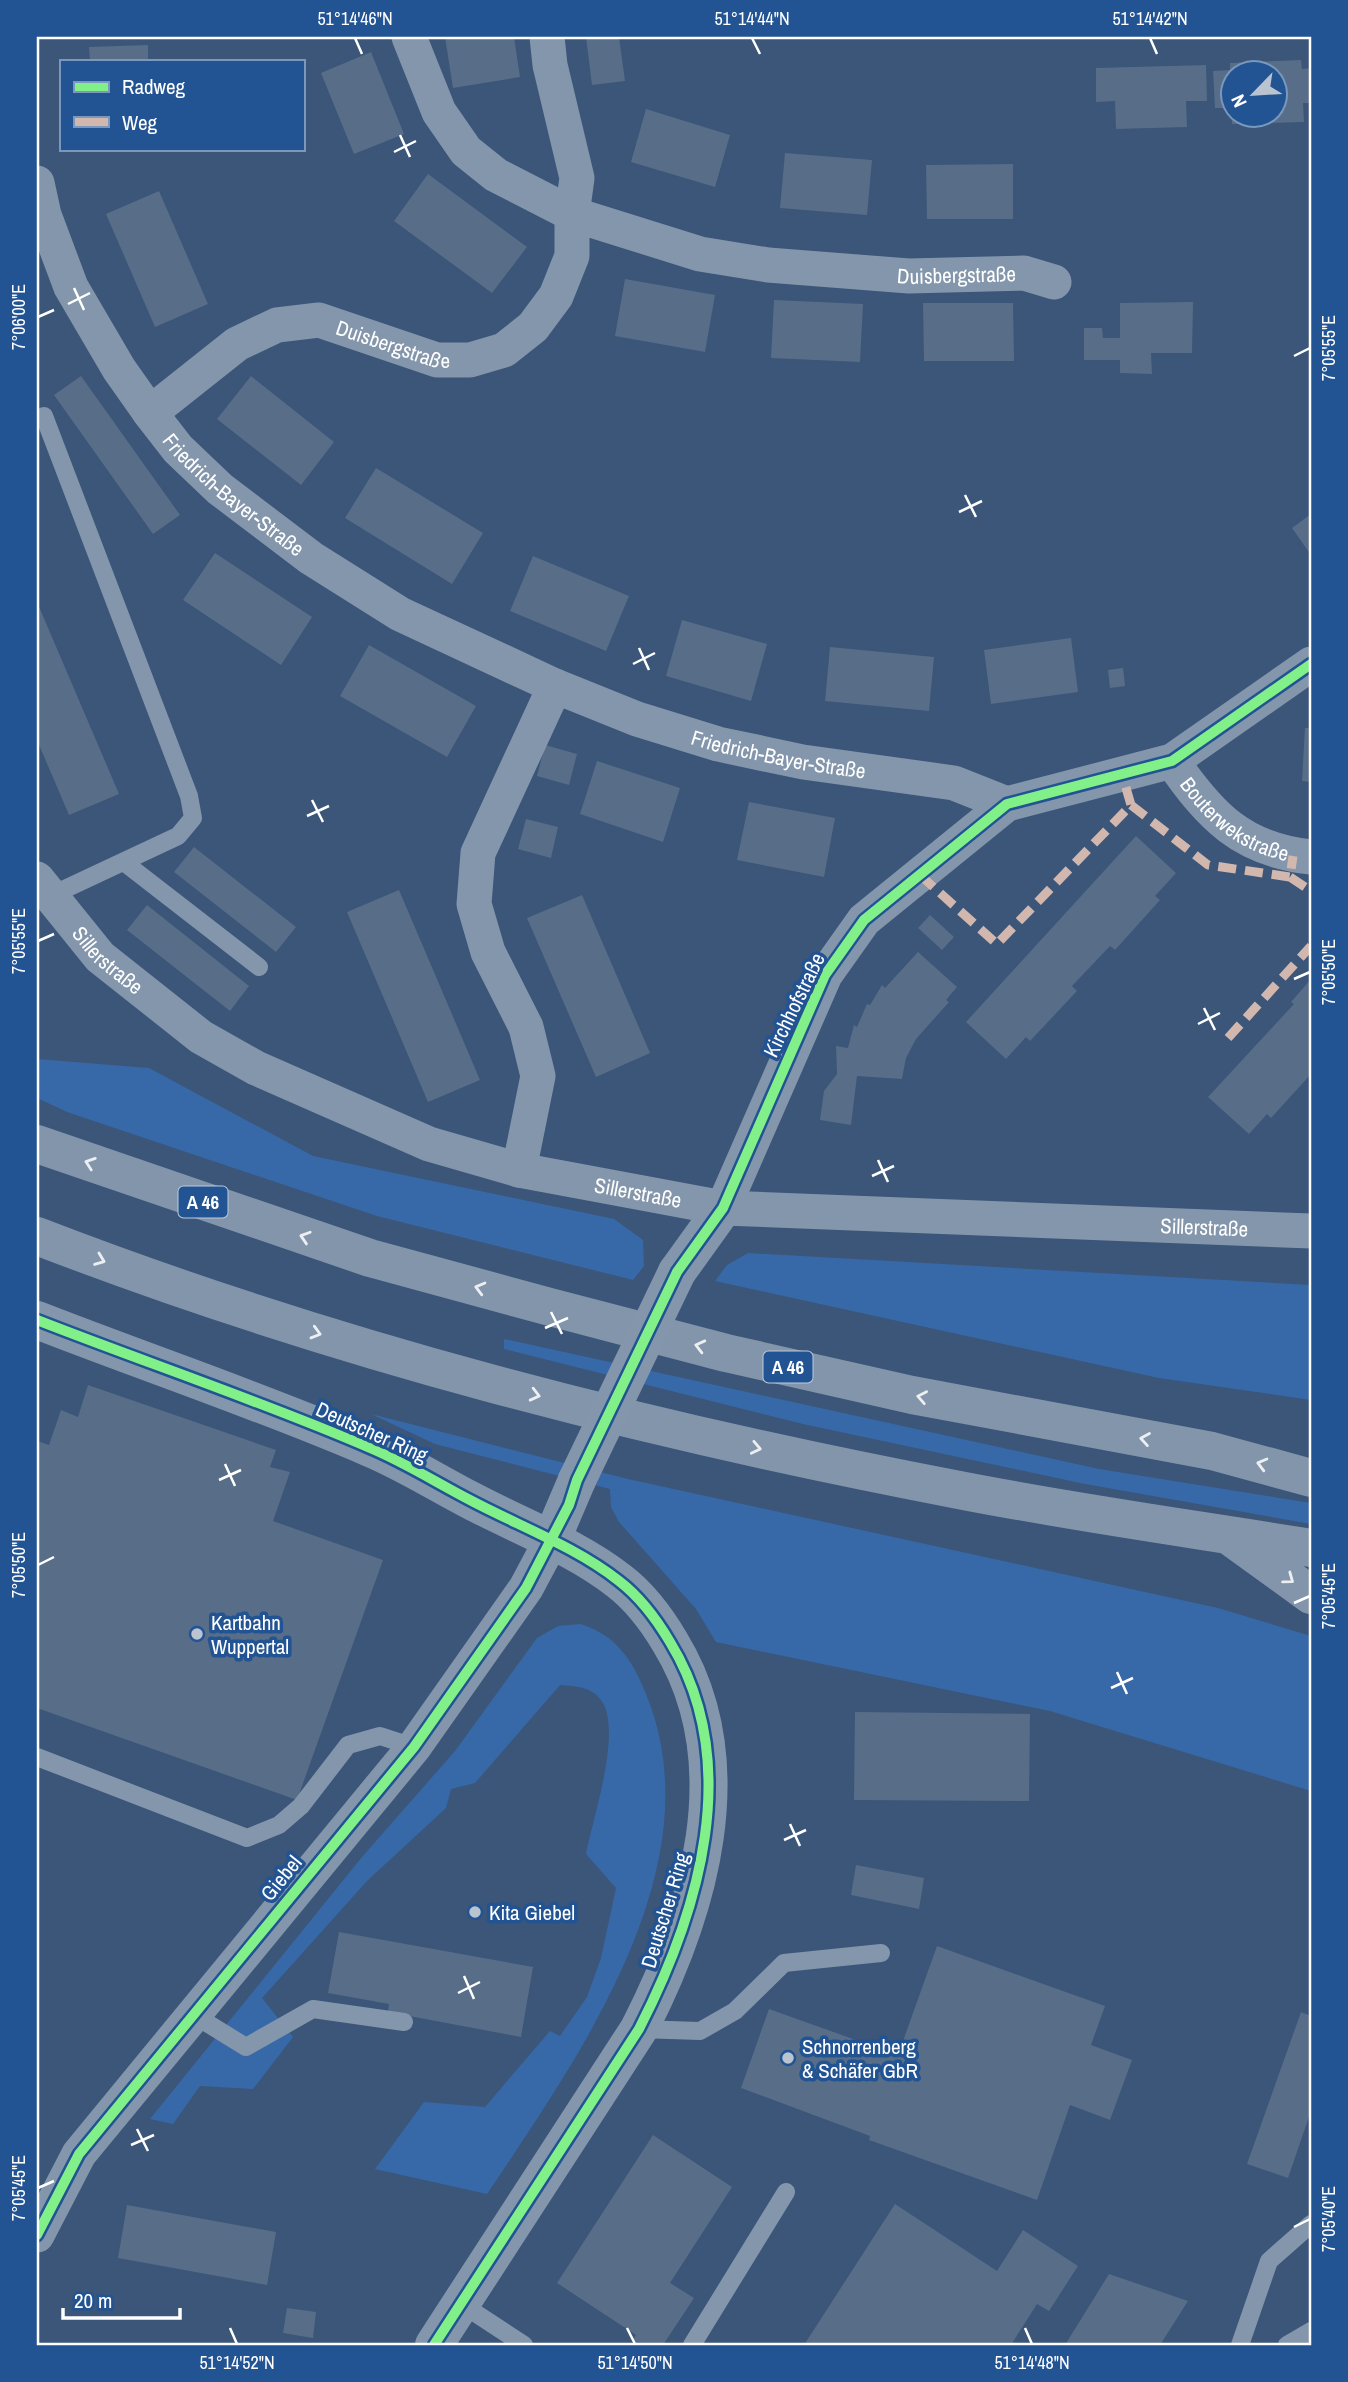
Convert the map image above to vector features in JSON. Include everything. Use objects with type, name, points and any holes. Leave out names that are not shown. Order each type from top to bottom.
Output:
[{"type":"highway","name":"A 46","points":[[37,1144],[370,1258],[562,1311],[726,1353],[912,1395],[1212,1451],[1311,1478]]},
{"type":"highway","points":[[37,1236],[144,1277],[271,1320],[469,1378],[678,1432],[961,1491],[1311,1548]]},
{"type":"highway","points":[[1227,1534],[1311,1595]]},
{"type":"street","name":"Duisbergstraße","points":[[409,37],[439,112],[466,151],[496,175],[572,214],[699,254],[768,265],[909,276],[1024,273],[1054,282]]},
{"type":"street","name":"Duisbergstraße","points":[[150,412],[237,344],[277,325],[319,320],[437,360],[470,360],[504,350],[533,327],[556,296],[572,256],[572,214],[577,177],[550,65],[547,37]]},
{"type":"street","name":"Friedrich-Bayer-Straße","points":[[37,183],[44,215],[71,287],[119,369],[150,412],[178,449],[220,489],[311,558],[400,614],[555,686],[637,719],[718,744],[803,762],[954,783],[1007,804]]},
{"type":"street","name":"Kirchhofstraße","points":[[551,1541],[577,1480],[677,1272],[723,1208],[825,975],[864,920],[1007,804],[1172,761],[1311,664]]},
{"type":"street","points":[[519,1170],[538,1076],[526,1027],[488,952],[474,904],[478,853],[555,686]]},
{"type":"street","name":"Bouterwekstraße","points":[[1172,761],[1212,814],[1256,846],[1311,858]]},
{"type":"street","name":"Sillerstraße","points":[[43,888],[100,957],[201,1037],[257,1068],[429,1144],[519,1170],[723,1208],[1311,1231]]},
{"type":"street","name":"Deutscher Ring","points":[[37,1321],[371,1448],[551,1541],[619,1581],[643,1604],[682,1661],[702,1717],[707,1762],[705,1847],[678,1942],[663,1982],[639,2029],[434,2345]]},
{"type":"street","name":"Giebel","points":[[37,2235],[79,2154],[414,1747],[526,1588],[551,1541]]},
{"type":"lane","name":"Sillerstraße","points":[[43,888],[125,863],[178,836],[193,818],[189,796],[44,416]]},
{"type":"lane","points":[[125,863],[259,967]]},
{"type":"lane","points":[[37,1757],[247,1838],[279,1825],[300,1806],[348,1745],[380,1736],[414,1747]]},
{"type":"lane","points":[[639,2029],[700,2031],[735,2011],[784,1963],[881,1952]]},
{"type":"lane","points":[[194,2015],[246,2047],[313,2009],[404,2022]]},
{"type":"lane","points":[[692,2345],[786,2192]]},
{"type":"lane","points":[[1240,2345],[1269,2261],[1311,2224]]},
{"type":"lane","points":[[460,2302],[524,2345]]},
{"type":"lane","points":[[1287,2345],[1311,2331]]},
{"type":"shaded area","points":[[37,1059],[149,1068],[313,1156],[614,1219],[643,1240],[644,1266],[633,1280],[377,1216],[67,1112],[37,1098]]},
{"type":"shaded area","points":[[748,1253],[1311,1285],[1311,1400],[1159,1378],[715,1281],[727,1265]]},
{"type":"shaded area","points":[[504,1339],[1099,1469],[1311,1503],[1311,1524],[1085,1484],[803,1424],[504,1349]]},
{"type":"shaded area","points":[[371,1414],[628,1479],[1218,1608],[1311,1636],[1311,1791],[1050,1711],[716,1642],[696,1609],[619,1522],[611,1507],[610,1489],[435,1444]]},
{"type":"shaded area","points":[[580,1624],[605,1635],[615,1643],[630,1662],[648,1699],[664,1764],[663,1830],[650,1895],[626,1960],[595,2023],[559,2084],[487,2194],[375,2169],[424,2102],[485,2107],[550,2031],[560,2036],[587,1997],[601,1958],[616,1888],[586,1854],[604,1777],[609,1735],[608,1717],[603,1703],[595,1694],[578,1687],[560,1685],[475,1783],[451,1789],[446,1808],[367,1881],[262,1998],[293,2037],[253,2089],[200,2086],[173,2124],[150,2119],[362,1857],[455,1751],[537,1638],[558,1626]]},
{"type":"building","points":[[445,37],[514,37],[520,77],[453,88]]},
{"type":"building","points":[[586,37],[619,37],[625,81],[592,85]]},
{"type":"building","points":[[148,45],[148,60],[90,60],[89,47]]},
{"type":"building","points":[[371,52],[404,134],[354,154],[321,73]]},
{"type":"building","points":[[1301,60],[1302,69],[1311,68],[1311,103],[1303,103],[1304,122],[1288,122],[1288,61]]},
{"type":"building","points":[[1206,65],[1207,101],[1186,101],[1187,127],[1116,129],[1115,101],[1096,102],[1096,68]]},
{"type":"building","points":[[1213,71],[1218,71],[1218,108],[1215,108]]},
{"type":"building","points":[[646,109],[730,135],[715,187],[631,162]]},
{"type":"building","points":[[785,153],[872,160],[867,215],[780,208]]},
{"type":"building","points":[[1013,164],[1013,219],[927,219],[926,165]]},
{"type":"building","points":[[428,174],[527,247],[492,293],[394,221]]},
{"type":"building","points":[[159,191],[208,304],[155,327],[106,214]]},
{"type":"building","points":[[625,279],[715,295],[705,352],[615,336]]},
{"type":"building","points":[[774,300],[863,304],[860,362],[771,358]]},
{"type":"building","points":[[1193,302],[1192,353],[1151,353],[1152,374],[1120,373],[1120,360],[1084,360],[1084,328],[1102,328],[1103,338],[1120,338],[1120,303]]},
{"type":"building","points":[[923,303],[1013,303],[1014,361],[924,361]]},
{"type":"building","points":[[81,376],[180,515],[153,534],[54,395]]},
{"type":"building","points":[[251,376],[334,442],[301,485],[217,419]]},
{"type":"building","points":[[376,468],[483,533],[452,584],[345,518]]},
{"type":"building","points":[[1311,514],[1311,555],[1292,528]]},
{"type":"building","points":[[215,553],[312,617],[281,665],[183,600]]},
{"type":"building","points":[[533,556],[629,596],[606,651],[510,611]]},
{"type":"building","points":[[37,602],[119,794],[69,815],[37,740]]},
{"type":"building","points":[[682,620],[767,644],[751,701],[666,676]]},
{"type":"building","points":[[1071,638],[1078,692],[991,704],[984,650]]},
{"type":"building","points":[[369,645],[476,706],[447,757],[340,696]]},
{"type":"building","points":[[830,647],[934,657],[929,711],[825,701]]},
{"type":"building","points":[[1123,668],[1125,686],[1110,688],[1108,670]]},
{"type":"building","points":[[1305,728],[1311,728],[1311,782],[1302,781]]},
{"type":"building","points":[[545,745],[577,754],[569,785],[537,776]]},
{"type":"building","points":[[597,761],[680,788],[663,842],[580,814]]},
{"type":"building","points":[[749,802],[835,818],[824,877],[737,860]]},
{"type":"building","points":[[526,819],[558,827],[551,858],[518,849]]},
{"type":"building","points":[[1136,836],[1176,873],[1155,896],[1160,900],[1115,950],[1110,946],[1072,986],[1077,991],[1030,1041],[1026,1037],[1006,1059],[966,1022]]},
{"type":"building","points":[[194,847],[296,927],[276,952],[174,872]]},
{"type":"building","points":[[399,890],[480,1080],[428,1102],[347,912]]},
{"type":"building","points":[[582,895],[650,1053],[596,1077],[527,918]]},
{"type":"building","points":[[147,905],[249,986],[230,1011],[127,930]]},
{"type":"building","points":[[930,915],[954,937],[942,950],[918,928]]},
{"type":"building","points":[[918,952],[957,987],[946,1000],[949,1002],[916,1039],[906,1058],[902,1079],[857,1076],[851,1125],[820,1120],[824,1091],[837,1074],[836,1046],[848,1048],[854,1025],[857,1027],[867,1004],[870,1005],[882,985],[885,988]]},
{"type":"building","points":[[1311,979],[1311,1074],[1271,1118],[1267,1114],[1249,1134],[1208,1097],[1294,1004],[1291,1002]]},
{"type":"building","name":"Kartbahn Wuppertal","points":[[88,1385],[276,1450],[270,1467],[290,1472],[273,1521],[383,1560],[297,1800],[37,1708],[37,1441],[49,1445],[61,1410],[78,1417]]},
{"type":"building","points":[[855,1712],[1030,1714],[1029,1801],[854,1800]]},
{"type":"building","points":[[856,1865],[924,1878],[919,1909],[851,1895]]},
{"type":"building","points":[[339,1932],[533,1967],[521,2037],[388,2012],[389,2004],[328,1993]]},
{"type":"building","points":[[937,1946],[1105,2006],[1091,2045],[1132,2060],[1110,2120],[1070,2105],[1037,2200],[869,2140],[870,2136],[741,2088],[769,2009],[898,2055]]},
{"type":"building","points":[[1301,2012],[1311,2016],[1311,2111],[1288,2178],[1247,2164]]},
{"type":"building","points":[[653,2135],[732,2187],[670,2283],[694,2298],[663,2345],[638,2345],[632,2341],[636,2335],[557,2283]]},
{"type":"building","points":[[895,2204],[997,2271],[1023,2230],[1078,2266],[1049,2311],[1037,2304],[1011,2345],[804,2345]]},
{"type":"building","points":[[127,2205],[276,2232],[267,2285],[118,2258]]},
{"type":"building","points":[[1109,2274],[1188,2301],[1160,2345],[1065,2345]]},
{"type":"building","points":[[287,2308],[316,2312],[313,2338],[283,2333]]},
{"type":"marked path","points":[[920,875],[997,944],[1131,805],[1122,774]]},
{"type":"marked path","points":[[1131,805],[1208,865],[1290,877],[1293,856]]},
{"type":"marked path","points":[[1290,877],[1311,891]]},
{"type":"marked path","points":[[1228,1038],[1311,946]]},
{"type":"cycle path","points":[[37,2235],[79,2154],[414,1747],[526,1588],[569,1505],[577,1480],[677,1272],[723,1208],[825,975],[864,920],[1007,804],[1172,761],[1311,664]]},
{"type":"cycle path","points":[[37,1320],[246,1398],[370,1448],[584,1558],[619,1581],[647,1609],[670,1642],[692,1689],[705,1737],[709,1787],[705,1837],[695,1887],[680,1936],[639,2029],[434,2345]]},
{"type":"place","name":"Kartbahn Wuppertal","points":[[197,1634]]},
{"type":"place","name":"Kita Giebel","points":[[475,1912]]},
{"type":"place","name":"Schnorrenberg & Schäfer GbR","points":[[788,2058]]}]
